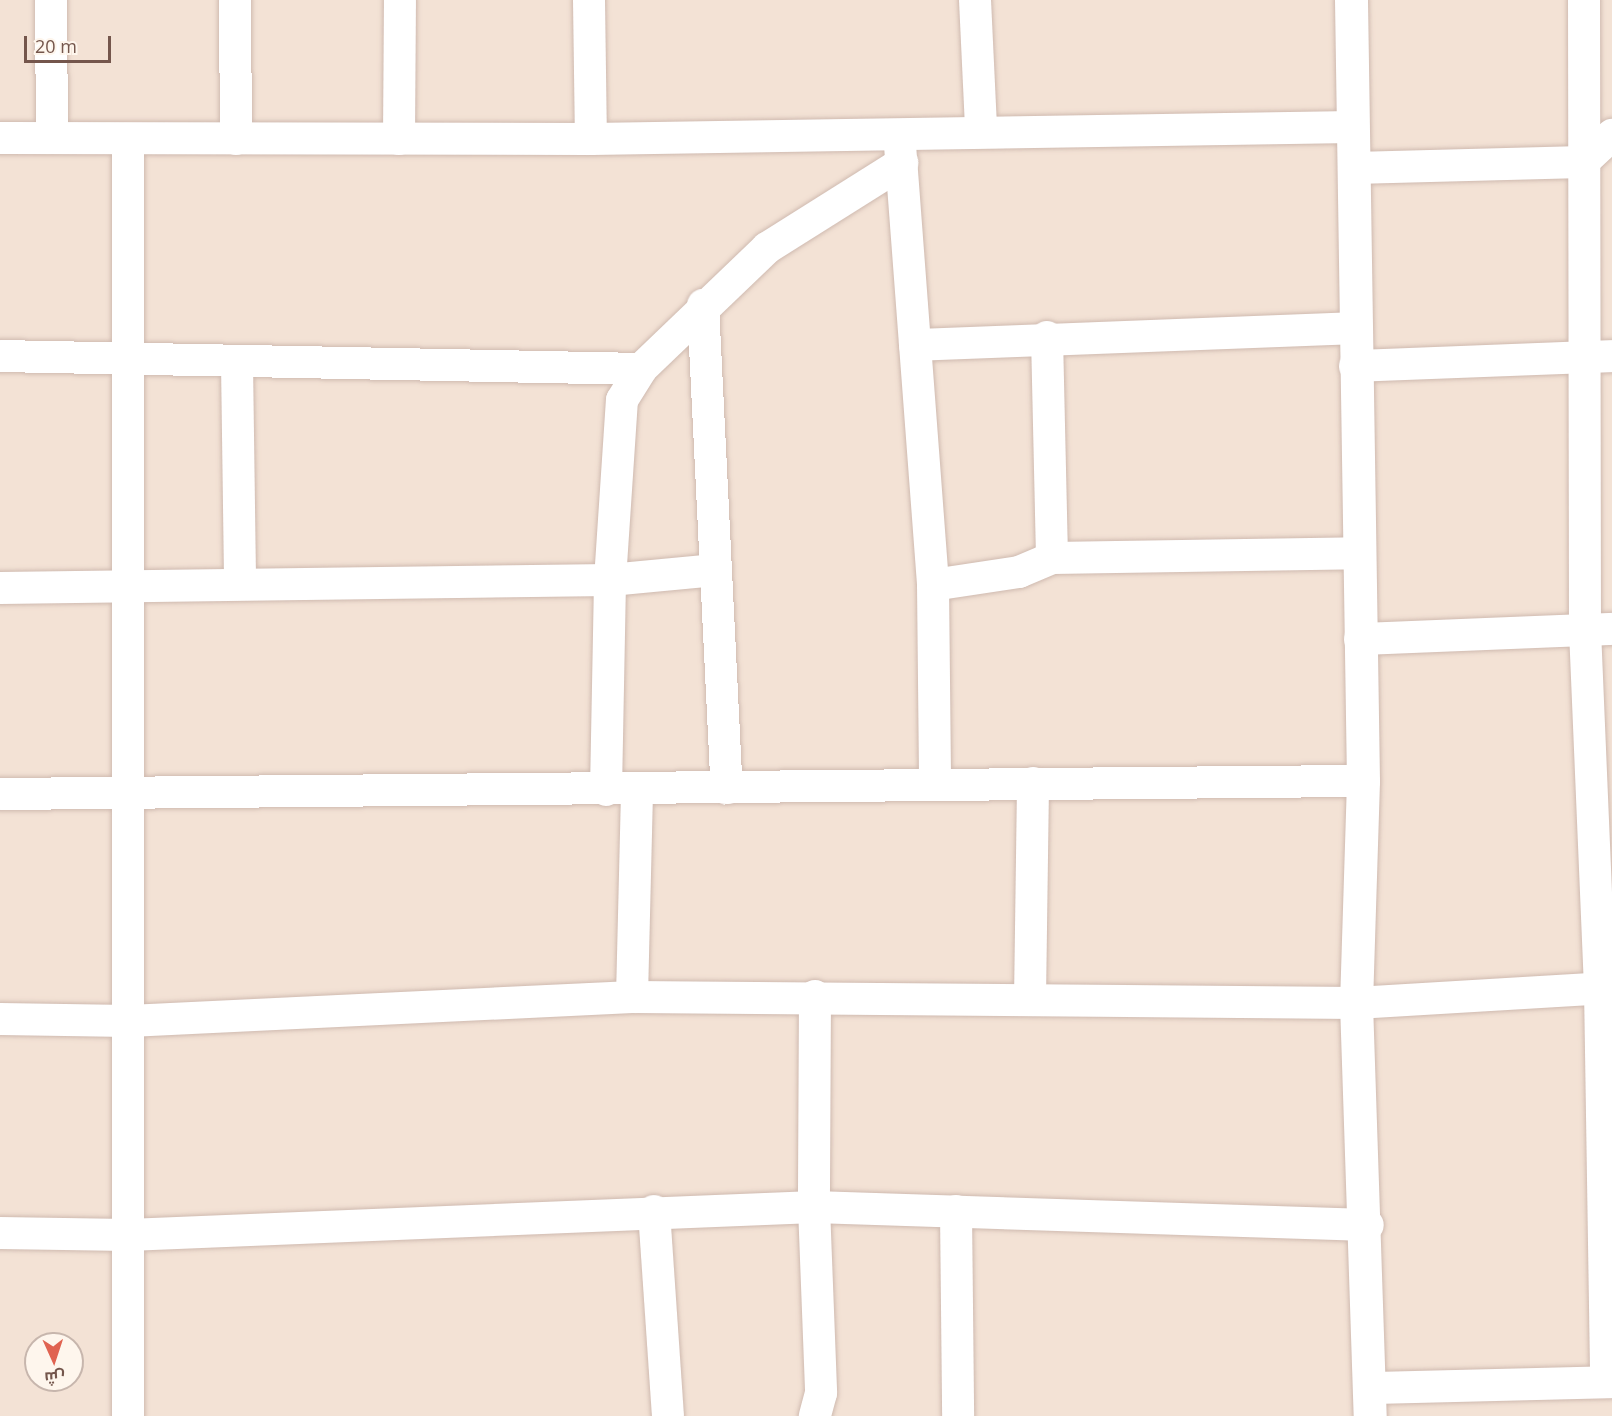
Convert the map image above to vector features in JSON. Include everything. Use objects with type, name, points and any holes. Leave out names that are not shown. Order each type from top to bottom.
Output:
[{"type":"main road","points":[[1351,0],[1363,781],[1356,1003],[1368,1225],[1370,1402]]},
{"type":"street","points":[[51,0],[52,138]]},
{"type":"street","points":[[235,0],[236,139]]},
{"type":"street","points":[[399,139],[400,0]]},
{"type":"street","points":[[589,0],[591,139]]},
{"type":"street","points":[[975,0],[981,129]]},
{"type":"street","points":[[1370,1402],[1609,1382],[1597,356],[1583,162],[1584,0]]},
{"type":"street","points":[[0,138],[591,139],[981,129],[1353,127]]},
{"type":"street","points":[[900,132],[933,585],[935,785]]},
{"type":"street","points":[[1354,168],[1583,162],[1612,135]]},
{"type":"street","points":[[128,139],[130,585],[128,1416]]},
{"type":"street","points":[[606,790],[610,580],[617,430],[622,400],[641,369],[703,305],[767,248],[902,163]]},
{"type":"street","points":[[703,305],[727,788]]},
{"type":"street","points":[[915,345],[1047,337],[1355,328]]},
{"type":"street","points":[[1047,337],[1052,558]]},
{"type":"street","points":[[1355,366],[1597,356]]},
{"type":"street","points":[[0,357],[641,369]]},
{"type":"street","points":[[237,363],[240,584]]},
{"type":"street","points":[[933,585],[1019,573],[1052,558],[1359,553]]},
{"type":"street","points":[[0,588],[610,580],[716,570]]},
{"type":"street","points":[[1360,639],[1599,629]]},
{"type":"street","points":[[0,794],[130,796],[1034,783],[1363,781]]},
{"type":"street","points":[[1030,1000],[1034,783]]},
{"type":"street","points":[[632,997],[637,789]]},
{"type":"street","points":[[0,1019],[129,1021],[632,997],[815,996],[1356,1003],[1606,988]]},
{"type":"street","points":[[815,996],[814,1207],[821,1394],[815,1416]]},
{"type":"street","points":[[0,1233],[128,1235],[654,1210],[814,1207],[1368,1225]]},
{"type":"street","points":[[654,1210],[668,1416]]},
{"type":"street","points":[[957,1211],[958,1416]]},
{"type":"shaded area","points":[[0,0],[1612,0],[1612,1416],[0,1416]]}]
